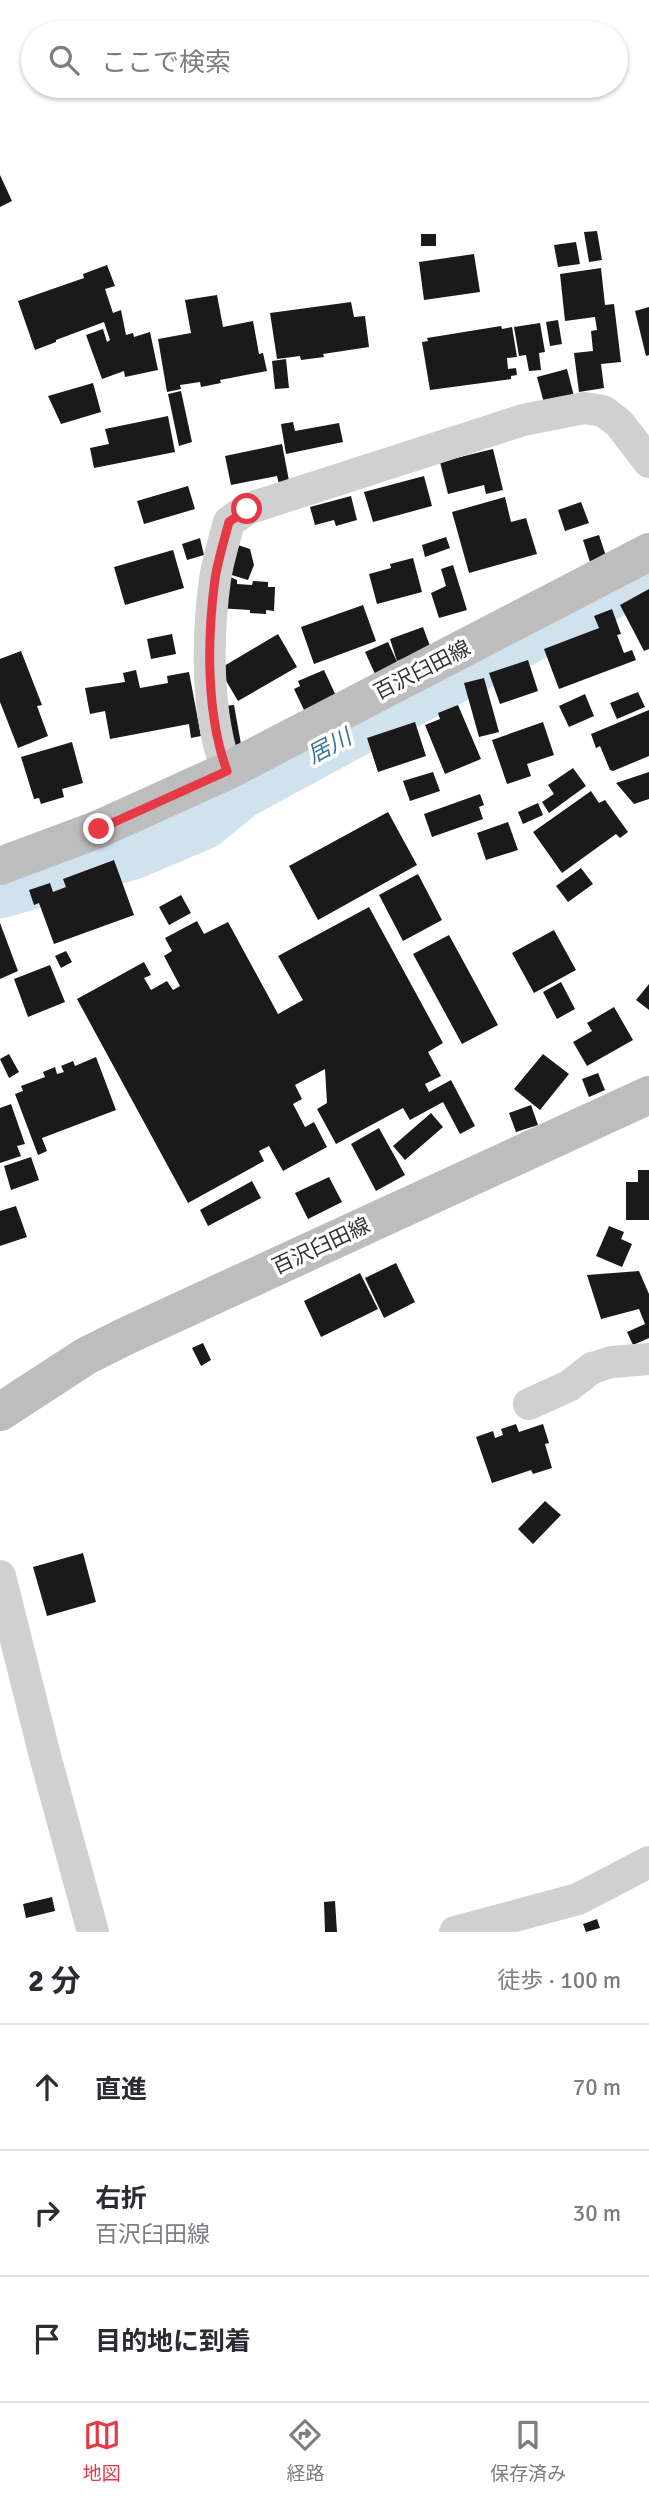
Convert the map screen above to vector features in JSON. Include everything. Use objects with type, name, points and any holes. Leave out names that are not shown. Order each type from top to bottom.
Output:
[{"type":"main road","name":"百沢臼田線","points":[[0,866],[99,829],[227,771],[649,552]]},
{"type":"main road","name":"百沢臼田線","points":[[0,1412],[86,1356],[126,1336],[649,1095]]},
{"type":"street","points":[[227,771],[219,749],[210,658],[215,577],[229,522],[247,509],[523,420],[584,408],[603,411],[619,423],[649,462]]},
{"type":"street","points":[[529,1404],[569,1386],[592,1368],[612,1362],[649,1359]]},
{"type":"street","points":[[0,1576],[93,1932]]},
{"type":"street","points":[[456,1932],[578,1899],[649,1862]]},
{"type":"building","points":[[0,175],[12,201],[0,207]]},
{"type":"building","points":[[597,231],[602,260],[589,262],[584,232]]},
{"type":"building","points":[[421,234],[436,234],[436,246],[421,246]]},
{"type":"building","points":[[576,242],[580,264],[558,267],[554,245]]},
{"type":"building","points":[[474,254],[480,292],[424,300],[419,262]]},
{"type":"building","points":[[107,265],[115,286],[105,289],[113,313],[121,310],[126,335],[133,333],[134,337],[150,332],[158,370],[125,377],[124,371],[102,379],[86,335],[103,329],[107,342],[110,340],[104,322],[35,350],[18,301],[84,278],[83,274]]},
{"type":"building","points":[[601,268],[605,305],[614,304],[621,362],[601,364],[604,388],[579,392],[574,353],[593,351],[591,331],[597,330],[595,317],[565,321],[560,274]]},
{"type":"building","points":[[217,295],[223,327],[253,321],[259,354],[263,353],[267,371],[220,380],[221,383],[201,387],[200,382],[180,385],[181,389],[167,392],[158,339],[191,333],[185,300]]},
{"type":"building","points":[[351,302],[354,317],[365,316],[369,347],[301,360],[300,356],[277,359],[270,313]]},
{"type":"building","points":[[649,307],[649,355],[646,356],[635,311]]},
{"type":"building","points":[[558,320],[562,344],[550,346],[546,322]]},
{"type":"building","points":[[540,323],[545,352],[539,353],[541,370],[529,371],[526,355],[519,356],[514,327]]},
{"type":"building","points":[[501,326],[502,329],[512,327],[517,357],[507,358],[508,369],[516,368],[517,375],[511,376],[511,379],[430,390],[422,342],[428,341],[427,338]]},
{"type":"building","points":[[286,359],[289,388],[275,389],[272,361]]},
{"type":"building","points":[[567,369],[575,400],[545,407],[537,377]]},
{"type":"building","points":[[93,383],[101,412],[61,424],[48,396]]},
{"type":"building","points":[[181,391],[192,442],[179,446],[168,394]]},
{"type":"building","points":[[168,416],[175,452],[94,468],[90,448],[109,444],[105,429]]},
{"type":"building","points":[[293,422],[295,431],[339,423],[343,442],[286,454],[281,424]]},
{"type":"building","points":[[282,444],[290,486],[280,488],[277,476],[231,485],[225,456]]},
{"type":"building","points":[[493,449],[503,490],[486,494],[484,485],[448,494],[440,462]]},
{"type":"building","points":[[424,476],[432,506],[373,522],[364,492]]},
{"type":"building","points":[[188,486],[195,509],[144,524],[137,501]]},
{"type":"building","points":[[351,496],[357,520],[336,526],[334,520],[315,525],[310,507]]},
{"type":"building","points":[[505,497],[511,522],[526,518],[537,554],[469,573],[452,512]]},
{"type":"building","points":[[581,502],[589,523],[565,531],[558,510]]},
{"type":"building","points":[[599,535],[606,556],[590,562],[583,540]]},
{"type":"building","points":[[446,537],[450,548],[425,557],[422,545]]},
{"type":"building","points":[[200,538],[204,555],[187,560],[182,544]]},
{"type":"building","points":[[232,543],[250,549],[254,565],[248,580],[222,572]]},
{"type":"building","points":[[173,550],[184,588],[125,605],[114,567]]},
{"type":"building","points":[[413,558],[422,592],[377,604],[369,574],[391,568],[390,564]]},
{"type":"building","points":[[453,565],[467,610],[439,618],[431,593],[446,586],[441,569]]},
{"type":"building","points":[[223,574],[237,580],[237,584],[268,582],[268,587],[275,587],[274,611],[266,610],[266,614],[217,608]]},
{"type":"building","points":[[649,589],[649,649],[644,651],[620,605]]},
{"type":"building","points":[[363,605],[376,641],[314,664],[301,627]]},
{"type":"building","points":[[612,609],[621,634],[617,635],[624,653],[632,650],[636,660],[559,689],[544,649],[599,628],[594,616]]},
{"type":"building","points":[[423,627],[431,649],[397,661],[390,639]]},
{"type":"building","points":[[172,634],[176,654],[151,659],[147,639]]},
{"type":"building","points":[[278,634],[297,667],[238,701],[219,669]]},
{"type":"building","points":[[388,642],[399,666],[376,676],[365,652]]},
{"type":"building","points":[[21,651],[42,705],[37,706],[48,736],[18,748],[0,702],[0,659]]},
{"type":"building","points":[[528,660],[538,691],[500,704],[489,673]]},
{"type":"building","points":[[136,670],[140,688],[168,683],[167,676],[189,672],[201,736],[191,738],[189,724],[110,739],[105,711],[90,714],[85,688],[125,682],[123,673]]},
{"type":"building","points":[[324,670],[337,698],[305,712],[294,689],[300,686],[298,681]]},
{"type":"building","points":[[484,678],[499,732],[479,737],[464,683]]},
{"type":"building","points":[[638,692],[645,707],[617,719],[610,703]]},
{"type":"building","points":[[585,694],[594,716],[569,727],[559,706]]},
{"type":"building","points":[[234,705],[241,744],[229,746],[223,706]]},
{"type":"building","points":[[458,705],[481,759],[445,774],[425,725],[440,719],[438,713]]},
{"type":"building","points":[[649,710],[649,756],[610,770],[600,746],[596,748],[591,734]]},
{"type":"building","points":[[415,722],[426,756],[378,772],[367,738]]},
{"type":"building","points":[[543,722],[554,755],[527,764],[531,776],[507,784],[492,740]]},
{"type":"building","points":[[72,742],[83,783],[62,789],[64,797],[41,804],[39,798],[34,799],[21,757]]},
{"type":"building","points":[[573,768],[586,786],[549,813],[542,802],[554,794],[548,785]]},
{"type":"building","points":[[433,772],[440,791],[410,801],[403,781]]},
{"type":"building","points":[[649,772],[649,799],[634,804],[616,783]]},
{"type":"building","points":[[591,791],[599,803],[605,800],[628,832],[620,838],[616,834],[562,873],[533,832]]},
{"type":"building","points":[[480,794],[484,805],[479,807],[483,819],[432,837],[424,814]]},
{"type":"building","points":[[538,803],[543,815],[523,824],[518,812]]},
{"type":"building","points":[[388,812],[417,865],[318,920],[289,866]]},
{"type":"building","points":[[508,822],[518,850],[486,860],[477,833]]},
{"type":"building","points":[[114,860],[134,915],[54,944],[39,903],[34,905],[29,890],[50,883],[53,892],[66,887],[63,879]]},
{"type":"building","points":[[581,868],[593,884],[568,902],[556,886]]},
{"type":"building","points":[[418,874],[442,920],[403,941],[379,895]]},
{"type":"building","points":[[181,895],[191,913],[169,925],[159,907]]},
{"type":"building","points":[[369,907],[443,1043],[428,1052],[441,1076],[425,1084],[429,1092],[451,1080],[475,1126],[460,1134],[443,1102],[410,1120],[403,1108],[336,1144],[317,1109],[327,1103],[325,1069],[295,1085],[302,1099],[293,1104],[305,1127],[314,1122],[327,1147],[283,1171],[269,1146],[259,1151],[264,1161],[188,1203],[77,999],[144,962],[151,975],[144,978],[151,990],[167,981],[173,990],[180,986],[164,956],[172,951],[165,938],[197,921],[204,934],[228,922],[278,1014],[303,1000],[278,956]]},
{"type":"building","points":[[0,923],[18,971],[0,979]]},
{"type":"building","points":[[554,930],[576,970],[534,993],[512,953]]},
{"type":"building","points":[[449,935],[498,1025],[462,1044],[413,954]]},
{"type":"building","points":[[66,951],[72,962],[61,968],[55,956]]},
{"type":"building","points":[[50,965],[65,1002],[28,1017],[14,979]]},
{"type":"building","points":[[561,982],[575,1009],[557,1019],[543,992]]},
{"type":"building","points":[[649,984],[649,1010],[636,1000]]},
{"type":"building","points":[[614,1007],[633,1040],[587,1066],[573,1042],[592,1031],[587,1023]]},
{"type":"building","points":[[9,1054],[19,1072],[9,1078],[0,1059]]},
{"type":"building","points":[[543,1054],[569,1074],[540,1110],[514,1089]]},
{"type":"building","points":[[96,1057],[116,1110],[42,1138],[47,1151],[38,1155],[15,1094],[23,1091],[21,1086],[45,1077],[43,1072],[55,1067],[57,1074],[64,1072],[61,1066],[73,1061],[75,1066]]},
{"type":"building","points":[[598,1073],[605,1090],[589,1097],[582,1079]]},
{"type":"building","points":[[11,1104],[25,1144],[17,1146],[21,1156],[0,1163],[0,1108]]},
{"type":"building","points":[[531,1105],[538,1125],[516,1132],[509,1113]]},
{"type":"building","points":[[431,1113],[443,1127],[405,1160],[393,1146]]},
{"type":"building","points":[[379,1128],[405,1175],[376,1191],[351,1144]]},
{"type":"building","points":[[31,1157],[39,1180],[11,1190],[4,1166]]},
{"type":"building","points":[[638,1170],[649,1170],[649,1220],[626,1220],[626,1182],[638,1182]]},
{"type":"building","points":[[329,1177],[342,1202],[308,1219],[295,1193]]},
{"type":"building","points":[[252,1181],[261,1198],[208,1226],[200,1210]]},
{"type":"building","points":[[16,1206],[27,1237],[0,1246],[0,1211]]},
{"type":"building","points":[[609,1226],[624,1232],[621,1239],[632,1244],[622,1267],[596,1256]]},
{"type":"building","points":[[396,1263],[415,1302],[384,1318],[365,1278]]},
{"type":"building","points":[[639,1271],[649,1294],[649,1338],[633,1345],[627,1332],[645,1324],[639,1309],[601,1319],[587,1275]]},
{"type":"building","points":[[360,1273],[378,1309],[321,1337],[304,1301]]},
{"type":"building","points":[[203,1343],[211,1360],[201,1366],[192,1348]]},
{"type":"building","points":[[516,1424],[519,1432],[543,1424],[552,1468],[533,1474],[531,1470],[492,1483],[476,1437],[493,1431],[495,1438],[503,1435],[501,1429]]},
{"type":"building","points":[[545,1501],[561,1515],[533,1544],[518,1529]]},
{"type":"building","points":[[83,1553],[96,1602],[47,1616],[33,1567]]},
{"type":"building","points":[[52,1897],[55,1911],[26,1918],[23,1904]]},
{"type":"building","points":[[335,1901],[337,1932],[325,1932],[324,1902]]},
{"type":"building","points":[[597,1919],[600,1928],[586,1932],[583,1924]]},
{"type":"waterway","name":"居川","points":[[0,893],[133,854],[204,824],[242,793],[649,573]]},
{"type":"route","points":[[99,829],[227,771],[219,749],[215,721],[210,669],[210,626],[215,577],[229,522],[247,509]]}]
